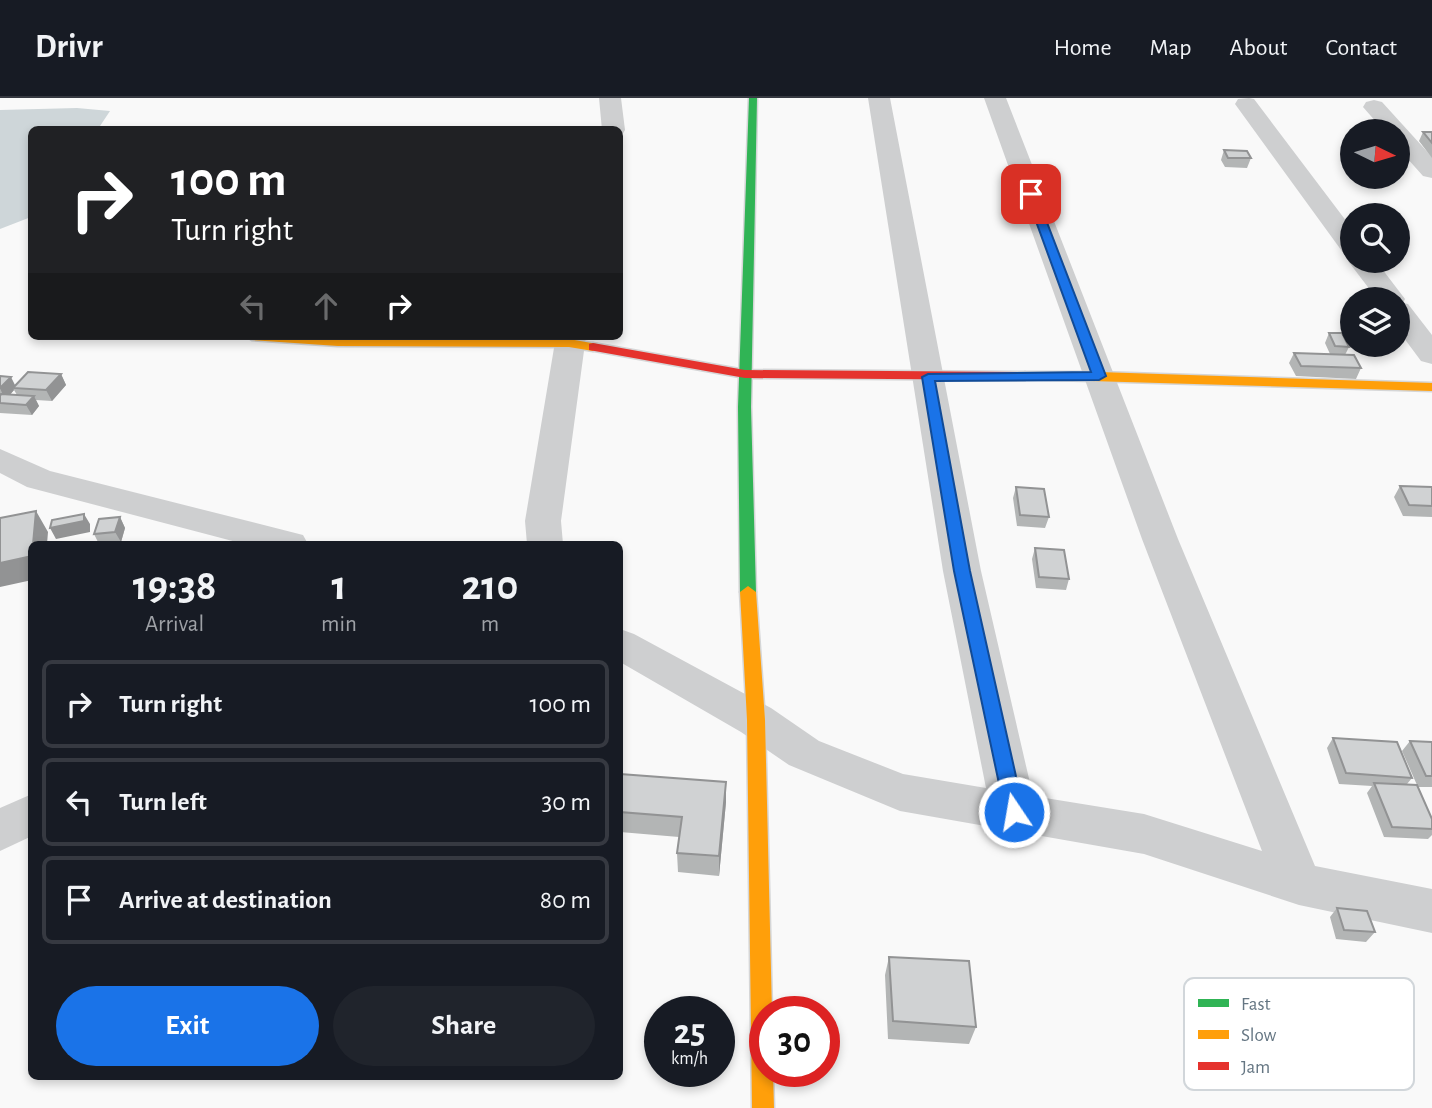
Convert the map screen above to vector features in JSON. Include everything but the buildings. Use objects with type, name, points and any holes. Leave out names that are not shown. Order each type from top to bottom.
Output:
[{"type":"street","points":[[610,98],[614,126]]},
{"type":"street","points":[[753,98],[745,533],[756,720],[763,1108]]},
{"type":"street","points":[[879,98],[962,571],[1014,812]]},
{"type":"street","points":[[995,98],[1160,539],[1299,884]]},
{"type":"street","points":[[1246,104],[1340,231]]},
{"type":"street","points":[[1374,107],[1385,119]]},
{"type":"street","points":[[1410,147],[1432,171]]},
{"type":"street","points":[[1371,273],[1382,287]]},
{"type":"street","points":[[1410,326],[1432,355]]},
{"type":"street","points":[[309,340],[493,340]]},
{"type":"street","points":[[545,541],[543,521],[570,340]]},
{"type":"street","points":[[575,340],[746,374],[1099,376],[1432,387]]},
{"type":"street","points":[[0,460],[39,479],[278,541]]},
{"type":"street","points":[[623,646],[756,720],[804,753],[900,792],[1144,834],[1299,884],[1432,911]]},
{"type":"street","points":[[0,831],[28,815]]},
{"type":"shaded area","points":[[77,108],[110,111],[100,126],[28,126],[28,218],[0,229],[0,110]]},
{"type":"traffic: fast","points":[[748,592],[744,407],[753,98]]},
{"type":"traffic: slow","points":[[309,340],[569,343],[593,347]]},
{"type":"traffic: slow","points":[[1025,376],[1432,387]]},
{"type":"traffic: slow","points":[[748,592],[756,720],[763,1108]]},
{"type":"traffic: jam","points":[[593,347],[745,374],[1025,376]]},
{"type":"route","points":[[1014,812],[962,571],[928,377],[1099,376],[1031,194]]}]
